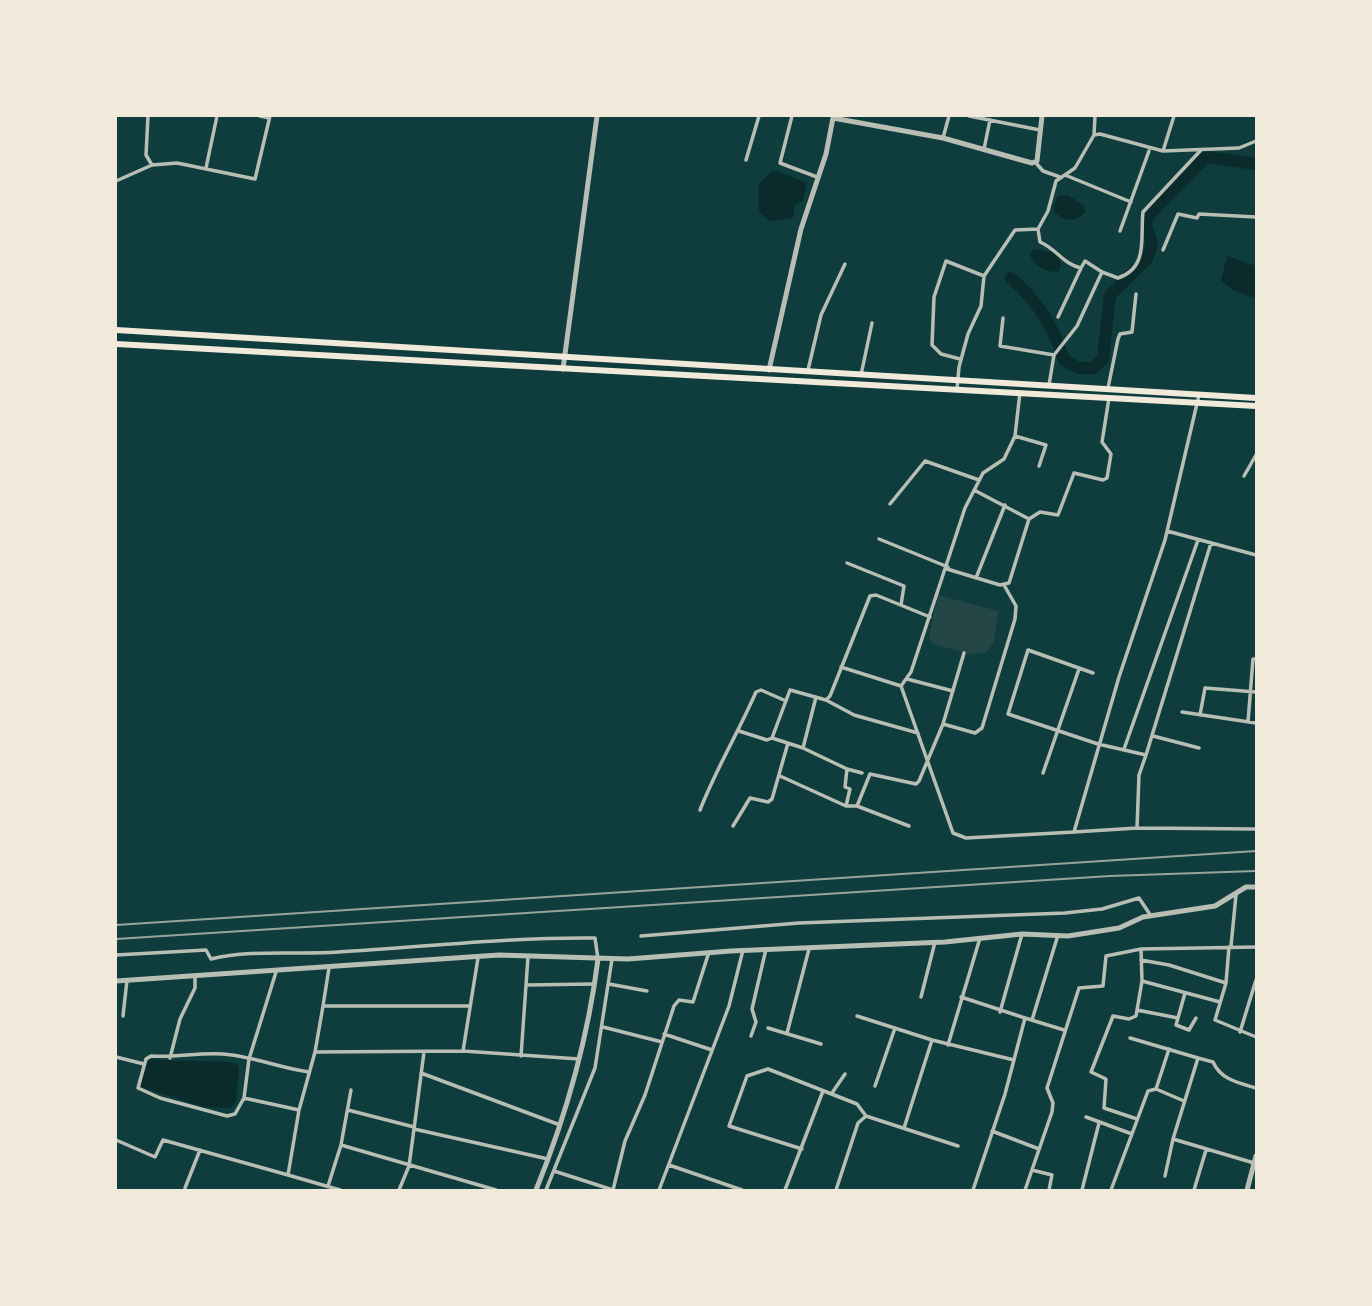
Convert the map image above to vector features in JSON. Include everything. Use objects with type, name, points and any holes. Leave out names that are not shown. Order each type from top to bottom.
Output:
[{"type":"main road","points":[[116,330],[861,375],[1020,393],[1256,406]]},
{"type":"main road","points":[[116,344],[563,369],[957,385],[1049,386],[1256,398]]},
{"type":"street","points":[[148,116],[146,155],[152,166]]},
{"type":"street","points":[[206,168],[217,116]]},
{"type":"street","points":[[116,181],[152,166],[177,163],[255,179],[270,117],[260,116]]},
{"type":"street","points":[[563,369],[597,116]]},
{"type":"street","points":[[746,160],[759,116]]},
{"type":"street","points":[[792,116],[780,163],[817,177]]},
{"type":"street","points":[[943,138],[949,116]]},
{"type":"street","points":[[969,116],[1040,130]]},
{"type":"street","points":[[1036,163],[1042,116]]},
{"type":"street","points":[[1081,268],[1068,265],[1056,249],[1040,242],[1038,229],[1048,211],[1056,181],[1075,168],[1094,135],[1095,116]]},
{"type":"street","points":[[1163,151],[1174,116]]},
{"type":"street","points":[[769,370],[801,229],[833,117],[943,138],[1036,163],[1043,171],[1131,202]]},
{"type":"street","points":[[984,150],[990,120]]},
{"type":"street","points":[[1094,135],[1100,134],[1150,150],[1163,151],[1239,148],[1256,141]]},
{"type":"street","points":[[1120,231],[1150,150]]},
{"type":"street","points":[[1058,317],[1085,261],[1118,278],[1136,266],[1141,257],[1143,212],[1148,203],[1201,150]]},
{"type":"street","points":[[1163,250],[1178,214],[1198,218],[1199,214],[1256,217]]},
{"type":"street","points":[[957,385],[961,359],[981,306],[984,276],[1014,230],[1038,229]]},
{"type":"street","points":[[961,359],[941,354],[932,345],[934,297],[946,261],[984,276]]},
{"type":"street","points":[[808,372],[821,314],[845,264]]},
{"type":"street","points":[[1049,386],[1054,355],[1077,326],[1102,272]]},
{"type":"street","points":[[1108,389],[1120,334],[1132,332],[1136,294]]},
{"type":"street","points":[[1003,318],[1000,346],[1054,355]]},
{"type":"street","points":[[861,375],[872,323]]},
{"type":"street","points":[[901,686],[907,678],[930,617],[965,508],[983,473],[1004,459],[1015,436],[1020,393]]},
{"type":"street","points":[[1074,832],[1098,744],[1167,531],[1199,395]]},
{"type":"street","points":[[879,539],[976,578],[1004,585],[1009,583],[1029,519],[1040,512],[1058,515],[1074,473],[1103,480],[1107,478],[1111,454],[1102,442],[1109,398]]},
{"type":"street","points":[[1015,436],[1046,445],[1039,466]]},
{"type":"street","points":[[1244,476],[1256,455]]},
{"type":"street","points":[[890,504],[925,461],[979,480]]},
{"type":"street","points":[[974,490],[1029,519]]},
{"type":"street","points":[[976,578],[1005,505]]},
{"type":"street","points":[[1167,531],[1256,555]]},
{"type":"street","points":[[1124,749],[1198,540]]},
{"type":"street","points":[[1137,828],[1139,775],[1211,543]]},
{"type":"street","points":[[847,563],[904,586],[901,606]]},
{"type":"street","points":[[943,724],[975,733],[982,728],[1015,619],[1016,606],[1004,585]]},
{"type":"street","points":[[826,700],[870,596],[876,595],[930,617]]},
{"type":"street","points":[[1093,673],[1028,650],[1008,713],[1098,744],[1146,755]]},
{"type":"street","points":[[857,806],[867,775],[875,774],[916,784],[943,724],[964,653]]},
{"type":"street","points":[[1248,722],[1253,659],[1256,659]]},
{"type":"street","points":[[841,667],[901,686]]},
{"type":"street","points":[[1043,773],[1079,669]]},
{"type":"street","points":[[907,678],[953,691]]},
{"type":"street","points":[[901,686],[929,760],[951,830],[956,836],[966,838],[1137,828],[1256,830]]},
{"type":"street","points":[[1200,715],[1205,688],[1256,692]]},
{"type":"street","points":[[772,738],[790,690],[795,689],[826,700],[854,715],[918,733]]},
{"type":"street","points":[[700,810],[722,757],[739,731],[759,690],[786,701]]},
{"type":"street","points":[[803,748],[817,697]]},
{"type":"street","points":[[1182,712],[1256,723]]},
{"type":"street","points":[[739,731],[803,748],[847,769],[862,773]]},
{"type":"street","points":[[1153,736],[1199,748]]},
{"type":"street","points":[[733,827],[750,798],[768,802],[772,799],[788,743]]},
{"type":"street","points":[[846,806],[850,789],[845,787],[847,769]]},
{"type":"street","points":[[779,776],[846,806],[857,806],[909,826]]},
{"type":"street","points":[[116,981],[478,958],[528,956],[612,959],[743,950],[935,942],[1022,934],[1058,935],[1109,930],[1151,916],[1215,906],[1236,892],[1256,887]]},
{"type":"street","points":[[1236,892],[1226,983],[1215,1020],[1240,1033],[1256,1037]]},
{"type":"street","points":[[640,936],[799,923],[1065,913],[1102,909],[1139,898],[1151,916]]},
{"type":"street","points":[[1000,1012],[1022,934]]},
{"type":"street","points":[[1032,1020],[1058,935]]},
{"type":"street","points":[[116,955],[205,950],[211,959],[228,955],[308,954],[550,937],[595,938],[598,958],[589,1023],[560,1125],[536,1191]]},
{"type":"street","points":[[948,1045],[980,938]]},
{"type":"street","points":[[921,997],[935,942]]},
{"type":"street","points":[[787,1033],[810,947]]},
{"type":"street","points":[[1025,1191],[1053,1106],[1048,1088],[1064,1030],[1079,988],[1103,986],[1107,956],[1141,949],[1256,947]]},
{"type":"street","points":[[751,1036],[756,1022],[752,1009],[766,949]]},
{"type":"street","points":[[1137,1119],[1104,1108],[1106,1079],[1091,1072],[1113,1016],[1136,1016],[1142,981],[1141,949]]},
{"type":"street","points":[[659,1191],[713,1051],[740,973],[743,950]]},
{"type":"street","points":[[554,1171],[613,1190],[625,1141],[645,1095],[676,1002],[693,1002],[709,952]]},
{"type":"street","points":[[521,1056],[528,956]]},
{"type":"street","points":[[463,1051],[478,958]]},
{"type":"street","points":[[546,1191],[595,1068],[612,959]]},
{"type":"street","points":[[1141,960],[1169,965],[1226,983]]},
{"type":"street","points":[[288,1175],[299,1110],[315,1052],[329,968]]},
{"type":"street","points":[[276,972],[249,1059],[244,1098],[235,1114],[227,1116],[160,1098],[138,1088],[144,1064],[151,1056],[170,1058],[212,1054],[249,1059],[309,1072]]},
{"type":"street","points":[[170,1058],[180,1019],[195,988],[195,975]]},
{"type":"street","points":[[122,1016],[127,980]]},
{"type":"street","points":[[1240,1033],[1256,980]]},
{"type":"street","points":[[1142,981],[1220,1002]]},
{"type":"street","points":[[526,985],[594,984]]},
{"type":"street","points":[[609,984],[647,990]]},
{"type":"street","points":[[1185,993],[1176,1025],[1189,1030],[1196,1018]]},
{"type":"street","points":[[961,997],[1000,1012],[1064,1030]]},
{"type":"street","points":[[323,1006],[469,1006]]},
{"type":"street","points":[[1137,1010],[1178,1018]]},
{"type":"street","points":[[858,1016],[948,1045],[1014,1060]]},
{"type":"street","points":[[973,1191],[1025,1018]]},
{"type":"street","points":[[603,1027],[662,1042]]},
{"type":"street","points":[[768,1028],[821,1044]]},
{"type":"street","points":[[875,1086],[895,1028]]},
{"type":"street","points":[[664,1034],[713,1051]]},
{"type":"street","points":[[1130,1038],[1213,1062],[1217,1071],[1230,1081],[1255,1088],[1256,1079]]},
{"type":"street","points":[[904,1129],[932,1040]]},
{"type":"street","points":[[1156,1089],[1169,1049]]},
{"type":"street","points":[[315,1052],[463,1051],[579,1059]]},
{"type":"street","points":[[399,1191],[410,1166],[424,1052]]},
{"type":"street","points":[[116,1057],[144,1064]]},
{"type":"street","points":[[1165,1176],[1173,1139],[1198,1058]]},
{"type":"street","points":[[802,1149],[729,1126],[747,1076],[768,1069],[862,1106],[866,1116],[958,1146]]},
{"type":"street","points":[[421,1073],[560,1125]]},
{"type":"street","points":[[832,1094],[845,1074]]},
{"type":"street","points":[[1111,1191],[1148,1091],[1156,1089],[1184,1101]]},
{"type":"street","points":[[328,1186],[341,1145],[351,1090]]},
{"type":"street","points":[[785,1191],[824,1091]]},
{"type":"street","points":[[244,1098],[299,1110]]},
{"type":"street","points":[[348,1110],[548,1159]]},
{"type":"street","points":[[836,1191],[858,1123],[866,1116]]},
{"type":"street","points":[[1086,1117],[1132,1134]]},
{"type":"street","points":[[1082,1191],[1099,1123]]},
{"type":"street","points":[[992,1131],[1039,1149]]},
{"type":"street","points":[[1173,1139],[1254,1163]]},
{"type":"street","points":[[116,1140],[155,1157],[163,1140],[340,1191]]},
{"type":"street","points":[[341,1145],[496,1191]]},
{"type":"street","points":[[185,1188],[200,1150]]},
{"type":"street","points":[[1194,1191],[1206,1150]]},
{"type":"street","points":[[1247,1191],[1256,1156]]},
{"type":"street","points":[[669,1165],[743,1191]]},
{"type":"street","points":[[1032,1170],[1052,1175],[1049,1191]]},
{"type":"shaded area","points":[[773,170],[807,183],[803,201],[795,205],[793,218],[769,221],[759,212],[759,184]]},
{"type":"shaded area","points":[[1068,195],[1084,206],[1085,213],[1074,220],[1059,216],[1053,206],[1058,196]]},
{"type":"shaded area","points":[[1033,249],[1057,253],[1061,263],[1059,271],[1038,266],[1030,256]]},
{"type":"shaded area","points":[[1227,256],[1256,266],[1256,298],[1235,291],[1221,281]]},
{"type":"shaded area","points":[[938,595],[998,611],[994,642],[986,653],[969,654],[933,644],[929,637]]},
{"type":"shaded area","points":[[150,1059],[235,1063],[239,1067],[236,1103],[230,1108],[203,1107],[141,1087],[141,1071]]},
{"type":"waterway","points":[[1011,278],[1044,315],[1064,360],[1078,368],[1093,368],[1103,359],[1110,295],[1147,259],[1152,244],[1146,226],[1148,216],[1206,157],[1256,164]]},
{"type":"railway","points":[[116,925],[1256,851]]},
{"type":"railway","points":[[116,939],[1110,876],[1256,871]]}]
